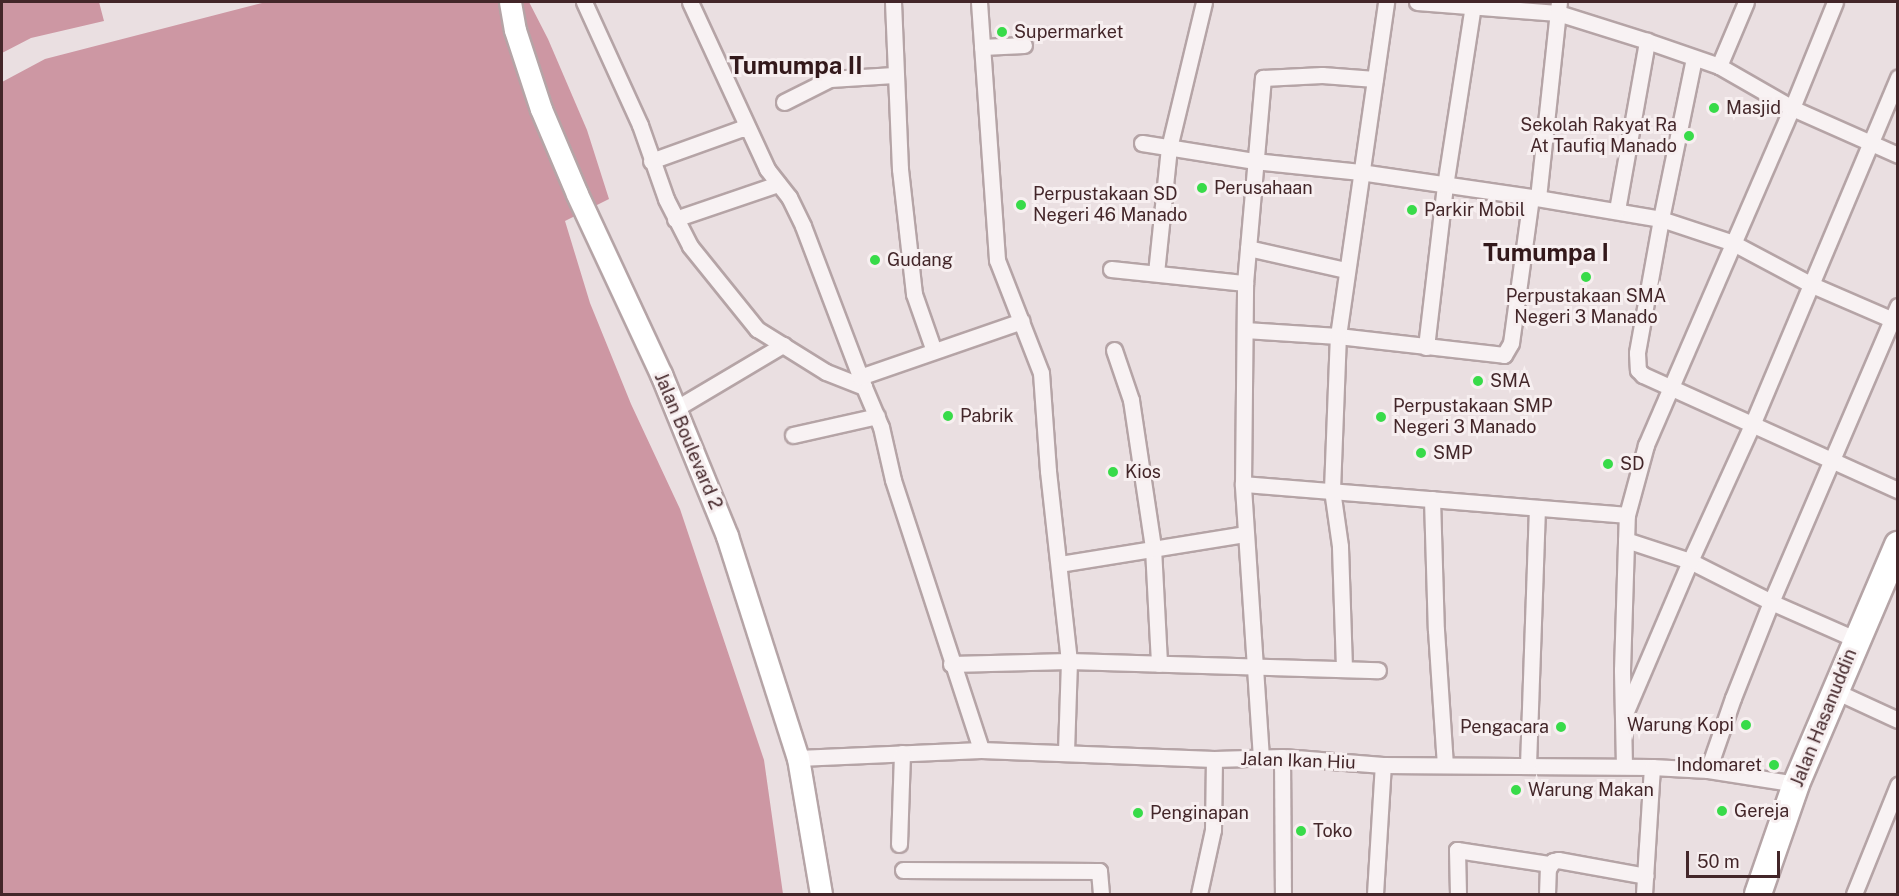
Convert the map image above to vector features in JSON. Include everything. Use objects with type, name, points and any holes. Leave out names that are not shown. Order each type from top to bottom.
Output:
[{"type":"highway","name":"Jalan Hasanuddin","points":[[1758,894],[1796,784],[1898,545]]},
{"type":"main road","name":"Jalan Boulevard 2","points":[[510,2],[515,30],[541,109],[675,409],[727,536],[798,758],[821,894]]},
{"type":"street","points":[[584,2],[640,125],[651,161],[675,219],[690,246],[757,329],[837,378],[862,382],[934,351],[1022,321]]},
{"type":"street","points":[[690,2],[767,169],[789,197],[803,226],[877,416],[893,480],[951,664],[981,750]]},
{"type":"street","points":[[893,2],[894,75],[900,169],[914,294],[934,351]]},
{"type":"street","points":[[979,2],[994,243],[999,270],[1022,321],[1041,373],[1048,471],[1069,661],[1066,752]]},
{"type":"street","points":[[1156,273],[1169,148],[1204,2]]},
{"type":"street","points":[[1344,668],[1340,546],[1332,490],[1338,336],[1386,2]]},
{"type":"street","points":[[1417,2],[1558,7],[1647,42],[1719,66],[1792,108],[1898,155]]},
{"type":"street","points":[[1719,66],[1746,2]]},
{"type":"street","points":[[1624,766],[1622,670],[1627,516],[1646,445],[1673,387],[1835,2]]},
{"type":"street","points":[[1426,347],[1445,186],[1473,5]]},
{"type":"street","points":[[1245,330],[1338,336],[1492,355],[1508,352],[1535,197],[1558,7]]},
{"type":"street","points":[[1617,210],[1647,42]]},
{"type":"street","points":[[982,47],[1024,45]]},
{"type":"street","points":[[1694,58],[1661,219],[1636,365],[1643,375],[1898,490]]},
{"type":"street","points":[[784,102],[830,79],[894,75]]},
{"type":"street","points":[[1261,758],[1243,484],[1245,283],[1263,78],[1322,75],[1375,79]]},
{"type":"street","points":[[1624,716],[1690,561],[1752,425],[1898,77]]},
{"type":"street","points":[[651,161],[740,129],[748,129]]},
{"type":"street","points":[[1142,144],[1254,161],[1360,172],[1445,186],[1535,197],[1661,219],[1732,243],[1810,284],[1896,316],[1771,602],[1733,698],[1708,770]]},
{"type":"street","points":[[675,219],[778,184]]},
{"type":"street","points":[[1248,248],[1346,270]]},
{"type":"street","points":[[1111,269],[1245,283]]},
{"type":"street","points":[[675,409],[783,345]]},
{"type":"street","points":[[1114,350],[1131,399],[1153,548],[1159,664]]},
{"type":"street","points":[[793,435],[877,416]]},
{"type":"street","points":[[1243,484],[1627,516]]},
{"type":"street","points":[[1432,499],[1436,630],[1445,765]]},
{"type":"street","points":[[1528,765],[1537,510]]},
{"type":"street","points":[[1060,564],[1245,534]]},
{"type":"street","points":[[1626,540],[1690,561],[1771,602],[1857,640]]},
{"type":"street","points":[[951,664],[1069,661],[1378,670]]},
{"type":"street","points":[[1835,691],[1898,720]]},
{"type":"street","name":"Jalan Ikan Hiu","points":[[798,758],[981,750],[1214,759],[1282,757],[1383,765],[1652,767],[1708,770],[1796,784]]},
{"type":"street","points":[[898,844],[902,753]]},
{"type":"street","points":[[1282,757],[1283,894]]},
{"type":"street","points":[[1199,894],[1213,830],[1214,759]]},
{"type":"street","points":[[1375,894],[1383,765]]},
{"type":"street","points":[[1644,894],[1652,767]]},
{"type":"street","points":[[1854,894],[1898,786]]},
{"type":"street","points":[[1458,894],[1457,850],[1550,864],[1558,860],[1646,876]]},
{"type":"street","points":[[1547,894],[1550,864]]},
{"type":"street","points":[[903,870],[1100,871],[1101,894]]},
{"type":"shaded area","points":[[2,2],[99,2],[104,21],[31,38],[2,53]]},
{"type":"shaded area","points":[[266,2],[529,2],[548,39],[587,130],[609,199],[565,221],[590,303],[631,404],[680,509],[764,760],[783,894],[2,894],[2,82],[45,59]]},
{"type":"place","name":"Supermarket","points":[[1002,32]]},
{"type":"place","name":"Masjid","points":[[1714,108]]},
{"type":"place","name":"Sekolah Rakyat Ra At Taufiq Manado","points":[[1689,136]]},
{"type":"place","name":"Perusahaan","points":[[1202,188]]},
{"type":"place","name":"Perpustakaan SD Negeri 46 Manado","points":[[1021,205]]},
{"type":"place","name":"Parkir Mobil","points":[[1412,210]]},
{"type":"place","name":"Gudang","points":[[875,260]]},
{"type":"place","name":"Perpustakaan SMA Negeri 3 Manado","points":[[1586,277]]},
{"type":"place","name":"SMA","points":[[1478,381]]},
{"type":"place","name":"Pabrik","points":[[948,416]]},
{"type":"place","name":"Perpustakaan SMP Negeri 3 Manado","points":[[1381,417]]},
{"type":"place","name":"SMP","points":[[1421,453]]},
{"type":"place","name":"SD","points":[[1608,464]]},
{"type":"place","name":"Kios","points":[[1113,472]]},
{"type":"place","name":"Warung Kopi","points":[[1746,725]]},
{"type":"place","name":"Pengacara","points":[[1561,727]]},
{"type":"place","name":"Indomaret","points":[[1774,765]]},
{"type":"place","name":"Warung Makan","points":[[1516,790]]},
{"type":"place","name":"Gereja","points":[[1722,811]]},
{"type":"place","name":"Penginapan","points":[[1138,813]]},
{"type":"place","name":"Toko","points":[[1301,831]]},
{"type":"district","name":"Tumumpa II","points":[[796,66]]},
{"type":"district","name":"Tumumpa I","points":[[1546,253]]}]
